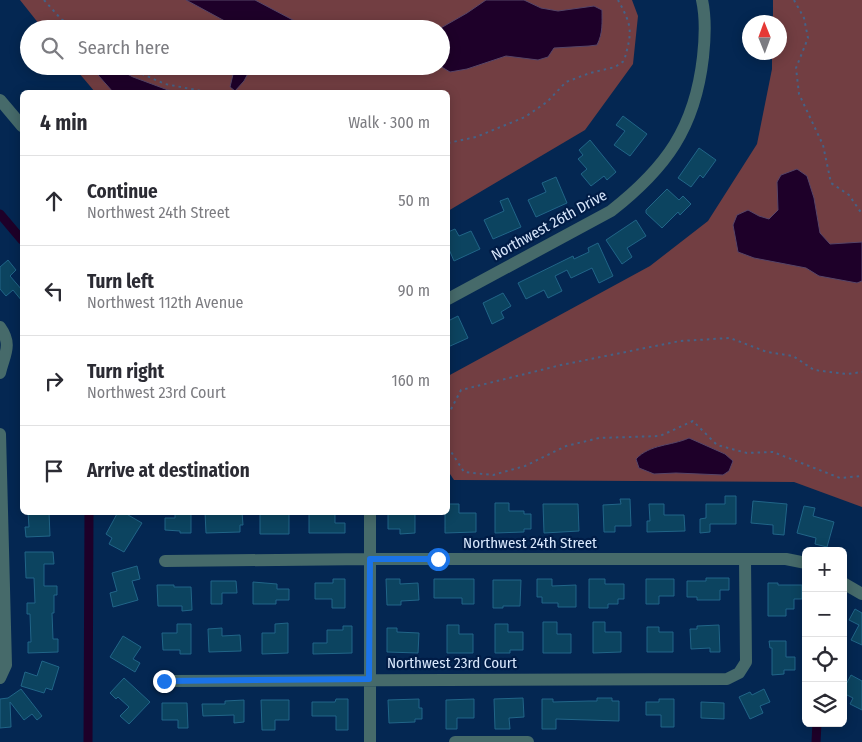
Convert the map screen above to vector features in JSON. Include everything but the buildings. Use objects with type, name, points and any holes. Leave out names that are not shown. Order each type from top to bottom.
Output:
[{"type":"street","name":"Northwest 26th Drive","points":[[450,298],[612,211],[655,172],[674,146],[690,116],[700,80],[705,41],[702,0]]},
{"type":"street","points":[[0,100],[20,124]]},
{"type":"street","points":[[0,328],[7,340],[7,351],[0,373]]},
{"type":"street","points":[[0,434],[6,665],[1,678]]},
{"type":"street","points":[[370,515],[370,742]]},
{"type":"street","name":"Northwest 23rd Court","points":[[164,681],[727,678],[739,673],[746,662],[745,559]]},
{"type":"street","name":"Northwest 24th Street","points":[[165,561],[786,559],[802,562]]},
{"type":"street","points":[[847,585],[862,594]]},
{"type":"street","points":[[455,742],[528,742]]},
{"type":"path","points":[[44,0],[63,20]]},
{"type":"path","points":[[450,144],[476,137],[525,118],[547,102],[566,82],[590,73],[615,67],[624,61],[630,39],[629,21],[618,0]]},
{"type":"path","points":[[794,0],[804,18],[808,38],[796,68],[799,94],[823,145],[831,183],[849,195],[862,214]]},
{"type":"path","points":[[144,75],[165,84],[196,90]]},
{"type":"path","points":[[450,411],[461,390],[561,366],[680,341],[730,338],[767,352],[793,356],[814,370],[847,374],[862,372]]},
{"type":"path","points":[[450,450],[464,472],[493,475],[525,466],[566,446],[598,438],[660,436],[693,421],[717,445],[747,453],[773,452],[840,478],[862,476]]},
{"type":"shaded area","points":[[20,0],[632,0],[638,16],[633,64],[585,130],[450,210],[450,90],[93,90],[81,75],[450,75],[450,20],[36,20]]},
{"type":"shaded area","points":[[186,0],[255,0],[293,20],[223,20]]},
{"type":"shaded area","points":[[486,0],[524,0],[541,8],[558,11],[594,6],[602,10],[602,28],[597,45],[554,48],[548,57],[538,60],[506,56],[467,69],[450,72],[450,23]]},
{"type":"shaded area","points":[[773,0],[862,0],[862,507],[794,482],[454,480],[450,474],[450,375],[650,266],[708,221],[757,144],[772,69],[772,60],[787,60],[787,15],[773,15]]},
{"type":"shaded area","points":[[98,75],[129,75],[168,90],[111,90]]},
{"type":"shaded area","points":[[233,75],[247,75],[236,90],[230,87]]},
{"type":"shaded area","points":[[797,169],[807,176],[814,198],[820,233],[830,244],[862,242],[862,281],[857,283],[819,276],[806,268],[754,258],[738,252],[733,225],[737,215],[748,210],[769,219],[778,210],[777,182],[781,175]]},
{"type":"shaded area","points":[[689,438],[725,454],[733,461],[729,471],[723,475],[654,474],[639,468],[636,459],[642,454],[654,448]]},
{"type":"waterway","points":[[0,214],[20,238]]},
{"type":"waterway","points":[[88,742],[89,515]]},
{"type":"waterway","points":[[816,742],[817,727]]},
{"type":"route","points":[[164,681],[369,679],[370,559],[438,559]]}]
